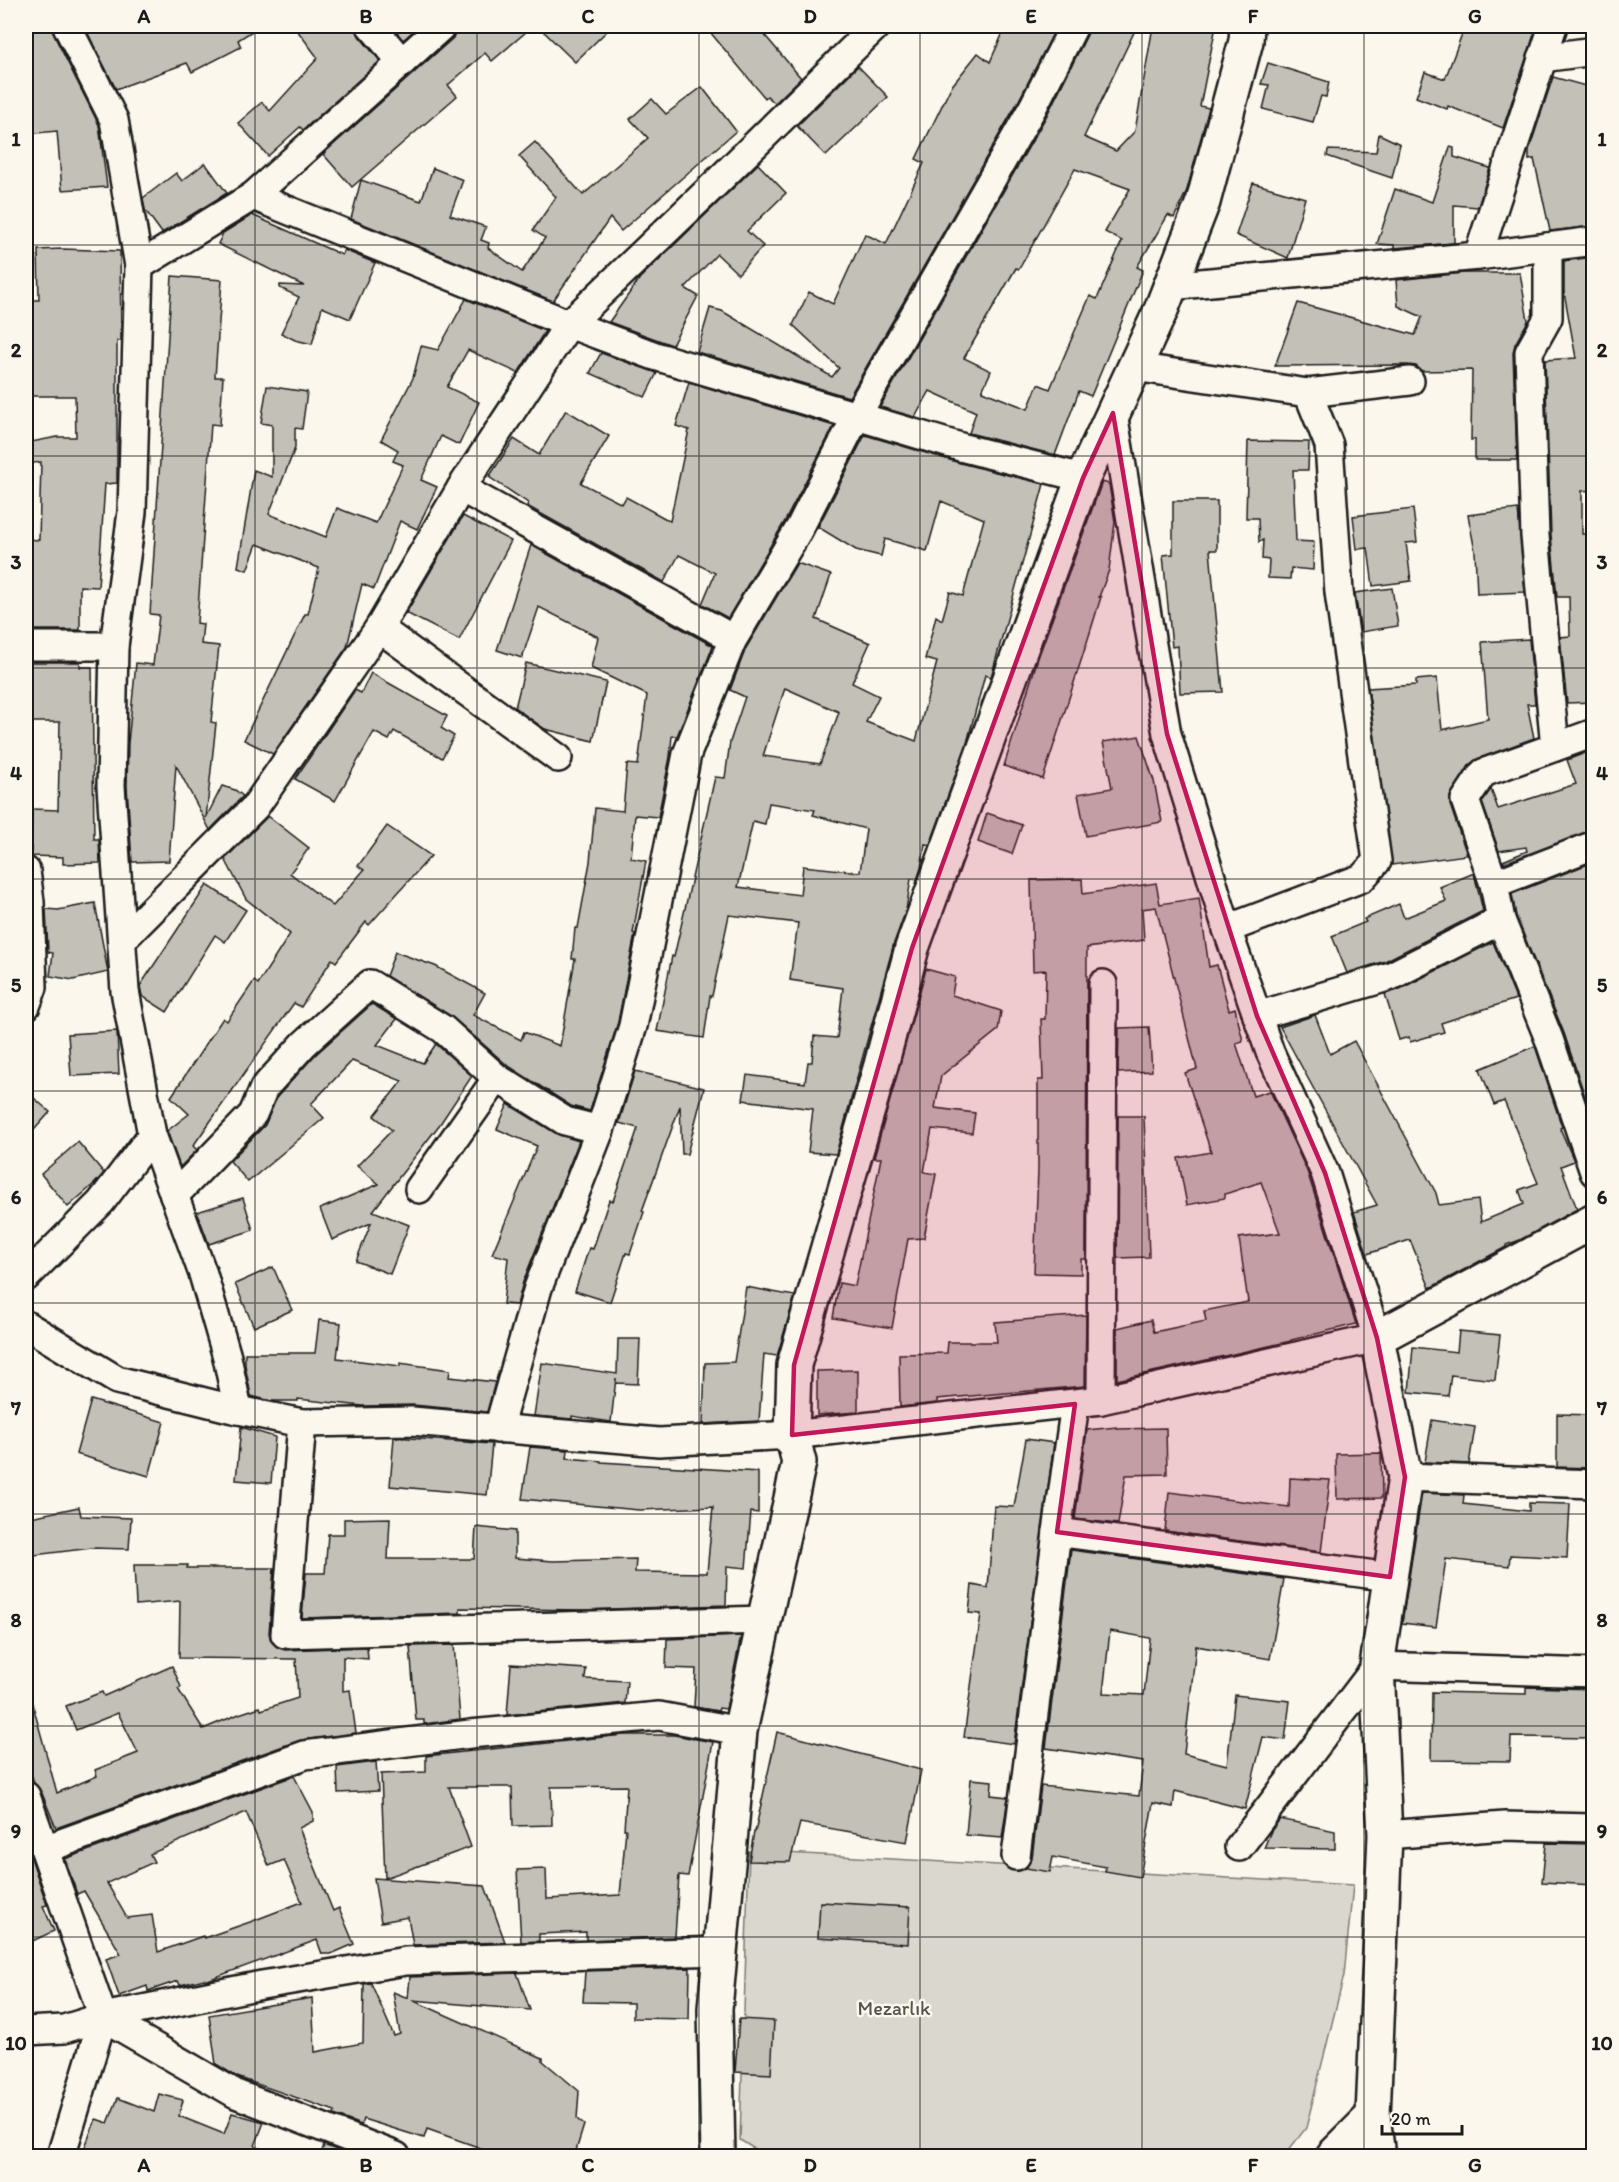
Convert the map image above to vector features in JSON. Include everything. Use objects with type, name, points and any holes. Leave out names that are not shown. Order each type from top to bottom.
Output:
[{"type":"street","points":[[67,26],[114,120],[139,266],[132,512],[114,646],[111,786],[125,991],[152,1135],[203,1274],[227,1357],[238,1410]]},
{"type":"street","points":[[371,26],[402,63]]},
{"type":"street","points":[[139,266],[253,196],[442,26]]},
{"type":"street","points":[[122,940],[255,807],[379,628],[461,488],[568,324],[876,26]]},
{"type":"street","points":[[498,1429],[538,1288],[600,1130],[633,1026],[687,754],[732,641],[800,529],[857,415],[1033,107],[1074,26]]},
{"type":"street","points":[[718,2157],[715,2010],[740,1731],[799,1462],[792,1435],[794,1365],[881,1065],[912,948],[1083,478],[1170,286],[1203,202],[1246,41],[1247,26]]},
{"type":"street","points":[[1478,256],[1553,26]]},
{"type":"street","points":[[1542,58],[1593,51]]},
{"type":"street","points":[[253,196],[568,324],[655,356],[964,448],[1083,478]]},
{"type":"street","points":[[1170,286],[1478,256],[1593,241]]},
{"type":"street","points":[[1548,247],[1548,318],[1529,352],[1536,536],[1555,747]]},
{"type":"street","points":[[1134,367],[1308,393],[1410,381]]},
{"type":"street","points":[[1227,930],[1362,878],[1377,861],[1338,592],[1329,445],[1308,393]]},
{"type":"street","points":[[1113,413],[1167,734],[1227,930],[1257,1016],[1270,1052],[1325,1173],[1377,1338],[1405,1477],[1377,1666],[1385,1835],[1373,2116],[1378,2157]]},
{"type":"street","points":[[461,488],[718,631],[732,641]]},
{"type":"street","points":[[379,628],[558,759]]},
{"type":"street","points":[[26,646],[114,646]]},
{"type":"street","points":[[1593,733],[1483,773],[1465,800],[1494,884],[1501,920],[1549,1039],[1593,1172]]},
{"type":"street","points":[[1494,884],[1593,845]]},
{"type":"street","points":[[26,871],[30,902],[33,987],[26,1006]]},
{"type":"street","points":[[1257,1016],[1391,976],[1501,920]]},
{"type":"street","points":[[174,1196],[253,1114],[264,1088],[304,1044],[370,984],[443,1029],[497,1078],[565,1121],[600,1130]]},
{"type":"street","points":[[1016,1856],[1057,1532],[1088,1402],[1102,984]]},
{"type":"street","points":[[419,1189],[497,1078]]},
{"type":"street","points":[[26,1277],[101,1202],[152,1135]]},
{"type":"street","points":[[26,1325],[117,1380],[238,1410],[302,1423],[412,1421],[659,1442],[792,1435],[1088,1402],[1377,1338],[1593,1221]]},
{"type":"street","points":[[302,1423],[285,1634],[764,1620]]},
{"type":"street","points":[[1405,1477],[1593,1484]]},
{"type":"street","points":[[1057,1532],[1390,1577]]},
{"type":"street","points":[[1377,1666],[1593,1673]]},
{"type":"street","points":[[1239,1847],[1377,1666]]},
{"type":"street","points":[[45,1849],[305,1755],[470,1734],[658,1716],[740,1731]]},
{"type":"street","points":[[26,1796],[103,2017],[61,2157]]},
{"type":"street","points":[[1385,1835],[1505,1826],[1593,1828]]},
{"type":"street","points":[[26,2031],[64,2029],[103,2017],[262,1985],[406,1961],[720,1951]]},
{"type":"street","points":[[103,2017],[236,2094],[396,2157]]},
{"type":"street","points":[[1333,2157],[1373,2116]]},
{"type":"highlighted area","points":[[1113,413],[1167,734],[1257,1016],[1325,1173],[1377,1338],[1405,1477],[1390,1577],[1057,1532],[1075,1404],[792,1435],[794,1365],[912,948],[1083,478]]},
{"type":"green space","name":"Mezarlık","points":[[749,1851],[1353,1885],[1344,1975],[1306,2128],[1284,2156],[869,2156],[761,2153],[740,2140]]},
{"type":"building","points":[[26,26],[51,26],[99,125],[107,187],[62,190],[57,131],[26,134]]},
{"type":"building","points":[[84,26],[260,26],[238,40],[241,47],[192,72],[187,63],[116,89]]},
{"type":"building","points":[[294,26],[356,26],[359,36],[380,61],[303,130],[300,127],[268,156],[238,123],[262,102],[270,111],[318,58]]},
{"type":"building","points":[[391,26],[419,26],[403,40]]},
{"type":"building","points":[[457,26],[533,26],[492,61],[485,53],[448,85],[457,96],[352,187],[323,154],[453,38]]},
{"type":"building","points":[[538,26],[612,26],[575,62]]},
{"type":"building","points":[[705,26],[757,26],[801,78],[775,103],[767,96],[765,98]]},
{"type":"building","points":[[1006,26],[1057,26],[1019,100],[849,397],[697,352],[710,308],[722,311],[832,377],[839,368],[793,325],[809,292],[833,304],[865,234],[886,244],[924,163],[916,159],[951,87],[978,53],[990,62]]},
{"type":"building","points":[[1090,26],[1137,26],[1084,137],[1116,151],[1135,131],[1153,26],[1216,26],[1200,106],[1209,108],[1187,190],[1174,218],[1168,215],[1137,267],[1143,270],[1091,396],[1079,391],[1055,455],[969,433],[976,412],[930,391],[915,417],[880,407],[1047,115]],"holes":[[[1075,169],[1130,189],[1105,232],[1122,241],[1097,299],[1090,296],[1050,389],[1038,384],[1028,409],[982,391],[991,371],[964,358],[1016,268],[1019,269]]]},
{"type":"building","points":[[1465,26],[1537,26],[1503,128],[1448,106],[1447,109],[1416,97],[1425,72],[1445,79]]},
{"type":"building","points":[[1268,63],[1329,82],[1326,97],[1321,96],[1313,122],[1263,109],[1269,85],[1261,84]]},
{"type":"building","points":[[858,66],[888,97],[826,156],[797,126]]},
{"type":"building","points":[[1553,77],[1593,88],[1593,226],[1550,231],[1534,159],[1529,160],[1529,150]]},
{"type":"building","points":[[702,87],[736,131],[621,231],[610,218],[553,301],[351,219],[361,180],[421,201],[433,168],[463,180],[450,215],[486,227],[481,240],[489,243],[488,248],[522,272],[545,238],[533,230],[556,197],[519,156],[535,142],[583,195],[648,138],[630,119],[652,99],[666,114]]},
{"type":"building","points":[[1379,134],[1400,144],[1392,178],[1327,156],[1328,150],[1376,152]]},
{"type":"building","points":[[1450,147],[1454,148],[1454,157],[1490,168],[1478,207],[1454,205],[1454,243],[1394,248],[1394,245],[1377,244],[1395,189],[1432,202]]},
{"type":"building","points":[[205,163],[227,193],[162,233],[145,210],[143,198],[176,173],[182,181]]},
{"type":"building","points":[[758,164],[786,193],[747,231],[763,246],[738,274],[717,254],[685,288],[698,296],[672,345],[609,322],[640,278]]},
{"type":"building","points":[[1253,183],[1305,198],[1288,258],[1236,235]]},
{"type":"building","points":[[252,215],[342,255],[344,250],[375,263],[350,319],[322,307],[312,344],[295,340],[281,333],[299,297],[280,288],[280,285],[304,286],[218,244],[223,233]]},
{"type":"building","points":[[38,250],[120,251],[121,341],[117,341],[117,483],[105,484],[98,587],[80,586],[80,630],[26,630],[27,539],[39,540],[41,462],[26,464],[26,443],[57,437],[76,437],[75,396],[30,396],[30,358],[26,358],[26,300],[39,300]]},
{"type":"building","points":[[1593,257],[1593,391],[1588,392],[1591,445],[1593,445],[1593,490],[1582,491],[1582,534],[1593,534],[1593,702],[1567,703],[1560,637],[1570,636],[1569,597],[1557,597],[1551,535],[1545,360],[1576,358],[1564,292],[1564,261]]},
{"type":"building","points":[[1464,273],[1520,273],[1528,321],[1515,344],[1513,353],[1517,460],[1475,460],[1475,439],[1471,440],[1472,370],[1422,371],[1416,366],[1408,365],[1275,366],[1298,303],[1415,335],[1422,317],[1398,306],[1396,280]]},
{"type":"building","points":[[172,276],[222,280],[215,377],[223,377],[220,425],[211,424],[197,623],[203,624],[201,644],[219,646],[211,722],[216,723],[206,818],[222,786],[235,790],[243,796],[210,830],[176,765],[169,861],[132,862],[127,786],[128,743],[136,663],[153,665],[159,615],[150,614]]},
{"type":"building","points":[[466,299],[545,331],[518,373],[468,350],[447,387],[479,402],[459,445],[441,436],[421,480],[437,487],[417,529],[400,521],[374,589],[362,584],[347,647],[273,754],[244,740],[305,614],[308,614],[319,568],[257,544],[247,570],[238,567],[254,470],[272,477],[272,425],[261,423],[267,386],[307,392],[302,429],[295,428],[295,448],[269,514],[326,537],[337,508],[376,523],[403,465],[393,461],[398,450],[381,440],[413,378],[421,346],[438,350]]},
{"type":"building","points":[[601,353],[657,373],[645,397],[590,373]]},
{"type":"building","points":[[689,382],[834,426],[785,521],[728,618],[702,604],[715,573],[679,555],[664,582],[527,506],[528,503],[489,477],[514,439],[539,455],[566,410],[609,436],[581,483],[622,504],[626,497],[670,521],[689,430],[676,426]]},
{"type":"building","points":[[865,435],[960,463],[1044,484],[991,677],[985,675],[967,743],[930,845],[925,844],[917,880],[911,879],[906,910],[894,943],[836,1154],[808,1152],[813,1109],[743,1100],[747,1075],[805,1083],[808,1062],[812,1062],[814,1036],[837,1038],[843,988],[790,980],[798,923],[729,915],[712,996],[710,996],[704,1038],[657,1031],[672,956],[674,957],[715,777],[725,778],[730,742],[745,697],[730,690],[746,648],[797,563],[831,575],[816,619],[870,643],[852,683],[879,696],[866,722],[916,741],[937,662],[925,659],[936,616],[942,620],[950,592],[963,596],[984,519],[941,501],[927,551],[885,539],[881,556],[856,550],[818,527]],"holes":[[[785,688],[839,712],[820,764],[763,756]],[[769,803],[815,810],[813,815],[866,829],[860,872],[803,866],[800,895],[738,887],[753,821],[765,824]]]},
{"type":"building","points":[[1248,441],[1309,442],[1308,470],[1293,470],[1296,541],[1314,542],[1313,570],[1291,568],[1290,579],[1268,578],[1269,560],[1262,559],[1263,540],[1259,542],[1258,518],[1246,518]]},
{"type":"building","points":[[1102,482],[1109,484],[1115,522],[1109,570],[1043,779],[1004,766],[1038,658]]},
{"type":"building","points":[[1173,501],[1217,501],[1217,550],[1210,550],[1223,692],[1180,693],[1178,646],[1172,647],[1163,555],[1173,554]]},
{"type":"building","points":[[1413,509],[1417,542],[1406,543],[1411,581],[1373,586],[1368,548],[1357,549],[1353,516]]},
{"type":"building","points":[[1518,509],[1525,592],[1477,594],[1475,551],[1468,515]]},
{"type":"building","points":[[463,516],[511,541],[459,640],[406,613]]},
{"type":"building","points":[[531,545],[713,646],[677,736],[672,736],[658,817],[635,815],[631,858],[646,861],[633,933],[635,934],[618,1022],[590,1111],[571,1106],[507,1065],[451,1016],[386,976],[395,952],[435,966],[485,993],[473,1015],[521,1040],[524,1032],[560,1046],[575,959],[572,959],[575,928],[578,928],[590,862],[595,808],[623,811],[627,764],[638,765],[647,695],[591,668],[598,637],[539,607],[522,658],[497,650]]},
{"type":"building","points":[[1392,588],[1398,626],[1361,632],[1355,593]]},
{"type":"building","points":[[1529,639],[1535,704],[1527,704],[1534,738],[1477,759],[1470,764],[1450,797],[1450,805],[1467,855],[1392,865],[1368,688],[1416,685],[1416,680],[1437,678],[1442,730],[1488,719],[1482,642]]},
{"type":"building","points":[[27,662],[80,662],[80,667],[92,667],[94,839],[99,839],[100,863],[63,864],[63,857],[31,856],[32,809],[58,810],[60,722],[28,722]]},
{"type":"building","points":[[526,663],[606,682],[593,741],[545,729],[515,708]]},
{"type":"building","points":[[371,673],[447,716],[441,728],[454,736],[442,758],[394,731],[389,740],[374,732],[335,801],[295,779],[355,690],[361,693]]},
{"type":"building","points":[[1139,736],[1154,781],[1162,822],[1086,836],[1078,794],[1112,788],[1103,742]]},
{"type":"building","points":[[1593,750],[1593,830],[1504,863],[1503,861],[1527,851],[1526,847],[1499,851],[1482,802],[1491,789],[1498,809],[1576,784],[1567,760]]},
{"type":"building","points":[[987,813],[1022,825],[1012,854],[978,842]]},
{"type":"building","points":[[268,816],[309,848],[290,873],[333,906],[364,870],[358,866],[387,826],[431,856],[369,925],[366,922],[336,962],[332,959],[301,1007],[294,1003],[193,1146],[197,1150],[180,1167],[167,1131],[189,1114],[171,1097],[223,1018],[227,1021],[254,981],[258,984],[290,934],[246,899],[225,859]]},
{"type":"building","points":[[1593,862],[1592,1118],[1564,1033],[1516,916],[1512,894]]},
{"type":"building","points":[[1474,873],[1483,911],[1385,961],[1347,973],[1332,936],[1366,922],[1364,919],[1399,904],[1404,918],[1446,901],[1440,887]]},
{"type":"building","points":[[1082,879],[1083,894],[1156,883],[1160,904],[1199,898],[1209,967],[1217,965],[1229,1010],[1235,1008],[1243,1041],[1236,1043],[1253,1096],[1270,1091],[1307,1171],[1356,1324],[1117,1380],[1117,1328],[1151,1320],[1154,1332],[1206,1321],[1204,1311],[1248,1302],[1239,1238],[1280,1233],[1261,1182],[1225,1194],[1225,1198],[1187,1205],[1178,1158],[1211,1152],[1185,1073],[1197,1069],[1156,907],[1142,909],[1144,940],[1087,948],[1086,1259],[1081,1259],[1081,1274],[1034,1273],[1038,1170],[1038,1080],[1043,1080],[1041,1019],[1045,1019],[1046,970],[1033,971],[1031,880]]},
{"type":"building","points":[[207,885],[246,910],[225,942],[215,935],[167,1012],[142,996],[140,986]]},
{"type":"building","points":[[95,903],[108,972],[73,980],[50,976],[53,953],[48,952],[46,909],[58,910]]},
{"type":"building","points":[[1493,942],[1516,999],[1441,1023],[1444,1032],[1410,1042],[1409,1037],[1399,1040],[1385,994],[1398,990]]},
{"type":"building","points":[[926,969],[955,977],[952,995],[1001,1011],[998,1030],[941,1076],[935,1108],[975,1113],[972,1133],[932,1129],[924,1172],[936,1174],[924,1238],[908,1239],[892,1328],[833,1318],[839,1283],[855,1286],[881,1158],[874,1158]]},
{"type":"building","points":[[372,1004],[397,1019],[377,1045],[423,1063],[436,1044],[472,1076],[440,1124],[373,1211],[409,1225],[390,1274],[356,1261],[371,1223],[332,1240],[320,1209],[379,1184],[357,1166],[392,1130],[374,1116],[402,1081],[352,1061],[311,1104],[324,1118],[248,1182],[230,1161],[265,1125],[277,1097],[315,1055]]},
{"type":"building","points":[[1315,1015],[1330,1054],[1354,1041],[1436,1193],[1439,1205],[1478,1200],[1481,1222],[1524,1204],[1519,1190],[1538,1183],[1504,1101],[1494,1105],[1480,1069],[1535,1046],[1562,1127],[1560,1128],[1574,1161],[1561,1166],[1577,1209],[1520,1240],[1506,1245],[1430,1288],[1410,1240],[1367,1254],[1354,1212],[1377,1205],[1280,1027]]},
{"type":"building","points":[[1149,1027],[1152,1071],[1118,1073],[1119,1028]]},
{"type":"building","points":[[117,1031],[119,1074],[71,1076],[68,1034]]},
{"type":"building","points":[[635,1071],[704,1088],[687,1154],[682,1154],[680,1106],[642,1211],[644,1212],[630,1254],[626,1253],[610,1302],[575,1291],[589,1248],[593,1249],[609,1200],[613,1201],[638,1128],[619,1123]]},
{"type":"building","points":[[26,1091],[50,1112],[26,1139]]},
{"type":"building","points":[[508,1104],[557,1134],[579,1141],[523,1282],[517,1305],[503,1304],[508,1258],[492,1254],[537,1146],[497,1129]]},
{"type":"building","points":[[1118,1116],[1144,1116],[1149,1257],[1117,1258]]},
{"type":"building","points":[[78,1142],[104,1173],[68,1207],[41,1174]]},
{"type":"building","points":[[243,1198],[253,1230],[209,1244],[197,1212]]},
{"type":"building","points":[[273,1267],[292,1310],[254,1327],[235,1284]]},
{"type":"building","points":[[746,1287],[795,1296],[777,1356],[764,1354],[759,1421],[703,1424],[705,1363],[734,1362]]},
{"type":"building","points":[[1086,1315],[1085,1386],[937,1399],[937,1403],[900,1407],[899,1354],[947,1353],[948,1342],[997,1342],[995,1322]]},
{"type":"building","points":[[319,1320],[341,1323],[337,1358],[450,1370],[449,1377],[495,1382],[487,1412],[413,1405],[363,1406],[298,1399],[298,1401],[271,1401],[251,1396],[245,1353],[315,1353]]},
{"type":"building","points":[[1459,1331],[1500,1335],[1495,1380],[1451,1375],[1448,1396],[1409,1392],[1413,1347],[1457,1352]]},
{"type":"building","points":[[618,1339],[640,1339],[638,1384],[616,1383],[616,1378],[611,1422],[572,1416],[572,1419],[534,1416],[542,1363],[617,1374]]},
{"type":"building","points":[[858,1370],[858,1412],[817,1415],[817,1371]]},
{"type":"building","points":[[91,1400],[164,1422],[149,1476],[76,1454]]},
{"type":"building","points":[[1557,1414],[1593,1415],[1593,1468],[1557,1467]]},
{"type":"building","points":[[1432,1420],[1475,1427],[1469,1464],[1425,1462]]},
{"type":"building","points":[[241,1427],[275,1437],[271,1483],[236,1480]]},
{"type":"building","points":[[1117,1427],[1117,1429],[1166,1428],[1167,1474],[1126,1475],[1118,1524],[1075,1519],[1087,1430]]},
{"type":"building","points":[[394,1437],[492,1444],[487,1495],[390,1486]]},
{"type":"building","points":[[1026,1439],[1054,1443],[1014,1744],[964,1737],[981,1614],[969,1613],[972,1585],[988,1588],[994,1506],[1014,1507]]},
{"type":"building","points":[[530,1447],[568,1450],[567,1458],[601,1462],[758,1472],[758,1513],[751,1512],[746,1568],[727,1566],[726,1605],[582,1610],[460,1608],[460,1613],[302,1618],[306,1573],[325,1573],[328,1534],[344,1534],[344,1519],[390,1518],[388,1559],[474,1559],[476,1527],[515,1531],[515,1558],[553,1561],[636,1559],[635,1572],[707,1573],[713,1507],[639,1510],[522,1499]]},
{"type":"building","points":[[1381,1453],[1382,1498],[1337,1499],[1336,1454]]},
{"type":"building","points":[[1290,1478],[1330,1480],[1321,1552],[1165,1531],[1169,1492],[1289,1507]]},
{"type":"building","points":[[1422,1493],[1464,1495],[1463,1504],[1529,1511],[1529,1503],[1570,1504],[1567,1558],[1510,1555],[1509,1566],[1446,1559],[1436,1627],[1402,1623]]},
{"type":"building","points":[[79,1507],[81,1516],[131,1518],[129,1549],[92,1548],[26,1556],[26,1518]]},
{"type":"building","points":[[1071,1550],[1284,1579],[1270,1659],[1196,1646],[1184,1754],[1227,1765],[1235,1695],[1290,1701],[1285,1740],[1263,1737],[1245,1809],[1175,1791],[1173,1807],[1153,1803],[1140,1877],[1105,1871],[1106,1867],[1053,1857],[1050,1872],[1026,1868],[1032,1858],[1041,1786],[1139,1796],[1143,1762],[1046,1748]],"holes":[[[1110,1631],[1150,1638],[1144,1695],[1103,1693]]]},
{"type":"building","points":[[134,1565],[188,1565],[187,1568],[274,1568],[269,1633],[271,1641],[277,1647],[285,1650],[367,1647],[368,1659],[343,1657],[343,1691],[350,1690],[356,1733],[300,1740],[56,1828],[41,1791],[34,1783],[26,1755],[26,1703],[32,1702],[57,1793],[97,1776],[95,1770],[138,1753],[118,1713],[76,1730],[66,1706],[102,1692],[104,1696],[172,1666],[181,1687],[178,1689],[203,1729],[260,1707],[261,1710],[298,1698],[296,1659],[179,1658],[180,1601],[136,1605]]},
{"type":"building","points":[[741,1636],[726,1709],[719,1708],[718,1711],[694,1707],[696,1669],[666,1668],[667,1639]]},
{"type":"building","points":[[454,1645],[460,1719],[424,1724],[424,1720],[416,1720],[410,1646]]},
{"type":"building","points":[[511,1664],[586,1669],[585,1679],[627,1681],[625,1703],[507,1715]]},
{"type":"building","points":[[1526,1687],[1593,1689],[1593,1738],[1511,1737],[1510,1761],[1431,1760],[1432,1692],[1526,1694]]},
{"type":"building","points":[[777,1732],[921,1770],[907,1842],[800,1823],[790,1862],[749,1861]]},
{"type":"building","points":[[623,1735],[674,1735],[713,1742],[688,1876],[679,1875],[675,1937],[586,1940],[586,1932],[539,1934],[539,1941],[521,1942],[517,1870],[546,1869],[547,1899],[620,1895],[627,1786],[551,1787],[552,1825],[513,1826],[512,1787],[449,1787],[471,1847],[385,1878],[381,1774],[426,1772],[426,1756]]},
{"type":"building","points":[[376,1762],[378,1791],[338,1793],[337,1767]]},
{"type":"building","points":[[294,1776],[313,1812],[313,1821],[299,1828],[333,1911],[339,1908],[354,1944],[331,1954],[322,1954],[317,1940],[208,1980],[180,1985],[178,1981],[148,1991],[147,1986],[119,1996],[106,1959],[121,1954],[84,1891],[77,1894],[65,1859]],"holes":[[[246,1812],[269,1866],[284,1860],[302,1902],[204,1938],[203,1936],[158,1952],[152,1915],[127,1918],[107,1883],[154,1862],[150,1854]]]},
{"type":"building","points":[[971,1779],[992,1781],[991,1795],[1008,1797],[1002,1838],[966,1835]]},
{"type":"building","points":[[1280,1819],[1335,1831],[1335,1849],[1264,1848],[1271,1831]]},
{"type":"building","points":[[1546,1843],[1593,1844],[1593,1885],[1542,1882]]},
{"type":"building","points":[[29,1852],[47,1905],[43,1906],[54,1931],[26,1944],[26,1853]]},
{"type":"building","points":[[374,1878],[485,1886],[505,1942],[413,1945],[408,1917],[381,1922]]},
{"type":"building","points":[[820,1902],[910,1907],[908,1944],[818,1938]]},
{"type":"building","points":[[690,1968],[689,2019],[633,2018],[633,2003],[583,2002],[585,1971]]},
{"type":"building","points":[[517,1973],[530,2010],[412,2000],[543,2058],[543,2061],[579,2091],[577,2119],[584,2125],[574,2157],[506,2157],[427,2129],[424,2138],[363,2119],[361,2125],[334,2115],[335,2111],[237,2077],[216,2064],[209,2015],[312,1998],[315,2052],[363,2043],[364,1984],[371,1983],[394,2036],[400,2034],[393,1992],[408,1998],[410,1977]]},
{"type":"building","points":[[739,2019],[774,2021],[771,2074],[735,2072]]},
{"type":"building","points":[[159,2094],[183,2100],[179,2116],[224,2134],[232,2113],[264,2122],[255,2146],[278,2157],[81,2157],[96,2119],[108,2123],[118,2098],[154,2112]]},
{"type":"building","points":[[324,2145],[349,2155],[348,2157],[320,2157]]}]
